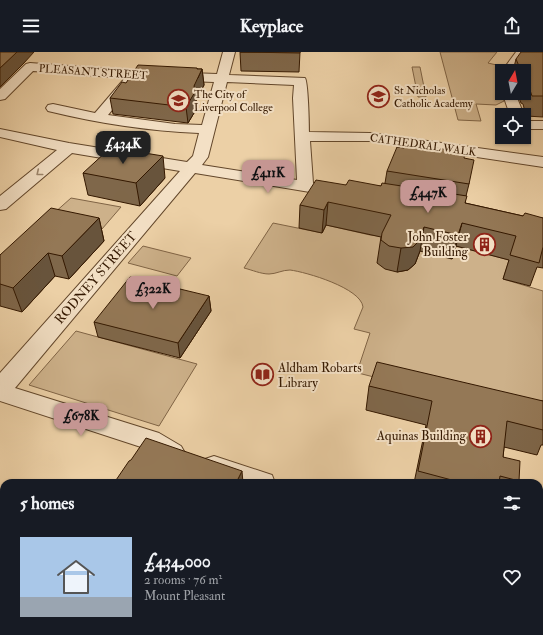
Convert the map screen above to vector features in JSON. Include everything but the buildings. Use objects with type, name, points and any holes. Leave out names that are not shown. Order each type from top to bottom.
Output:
[{"type":"street","name":"RODNEY STREET","points":[[0,389],[200,157],[229,52]]},
{"type":"street","points":[[513,64],[522,52]]},
{"type":"street","name":"PLEASANT STREET","points":[[0,96],[30,67],[135,75],[301,81],[300,98],[302,136]]},
{"type":"street","points":[[98,118],[135,75]]},
{"type":"street","points":[[53,108],[98,118],[175,128],[207,129]]},
{"type":"street","points":[[531,125],[543,125]]},
{"type":"street","points":[[0,133],[69,148],[354,194]]},
{"type":"street","points":[[302,136],[305,186]]},
{"type":"street","name":"CATHEDRAL WALK","points":[[302,136],[370,137],[543,162]]},
{"type":"street","points":[[0,204],[69,148]]},
{"type":"street","points":[[0,392],[144,449],[174,454],[250,479]]},
{"type":"shaded area","points":[[440,52],[497,52],[488,63],[495,65],[495,100],[504,101],[496,105],[476,104],[481,121],[458,120]]},
{"type":"shaded area","points":[[412,67],[420,67],[426,97],[418,97]]},
{"type":"shaded area","points":[[71,198],[121,207],[102,229],[61,220],[53,214]]},
{"type":"shaded area","points":[[273,223],[322,233],[326,225],[370,235],[456,246],[509,260],[503,279],[543,291],[543,428],[406,385],[358,373],[357,372],[370,333],[354,329],[363,307],[360,300],[353,293],[332,282],[298,271],[287,270],[266,274],[244,268]]},
{"type":"shaded area","points":[[143,246],[191,258],[177,276],[128,263]]},
{"type":"shaded area","points":[[76,331],[197,364],[159,426],[29,385]]},
{"type":"place","name":"St Nicholas Catholic Academy","points":[[378,96]]},
{"type":"place","name":"The City of Liverpool College","points":[[179,100]]},
{"type":"place","name":"John Foster Building","points":[[484,244]]},
{"type":"place","name":"Aldham Robarts Library","points":[[263,375]]},
{"type":"place","name":"Aquinas Building","points":[[481,436]]}]
